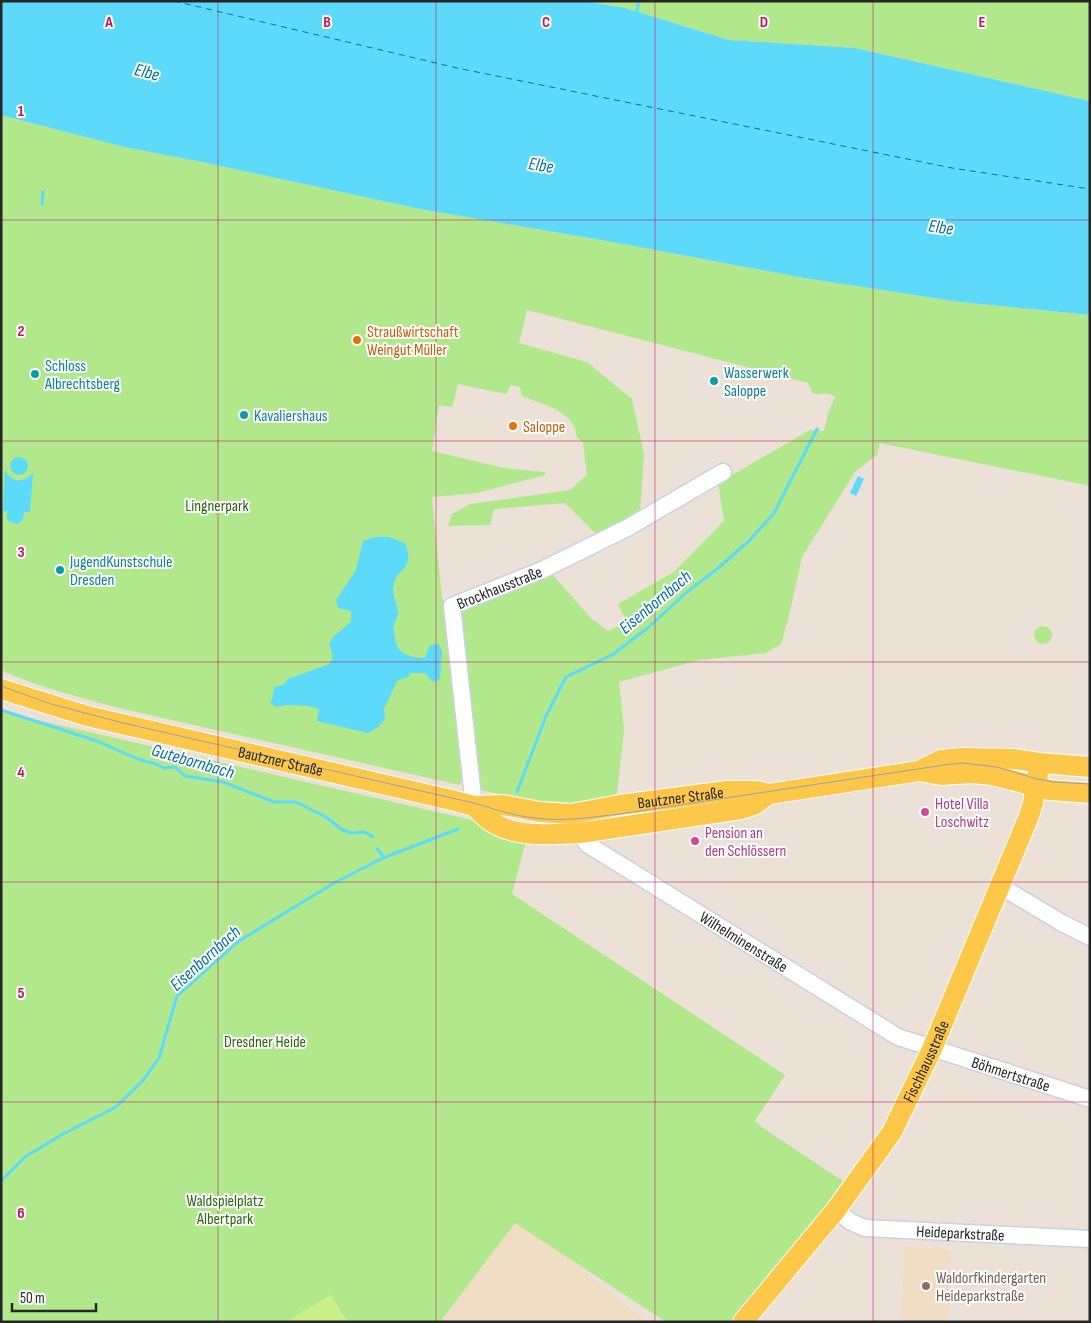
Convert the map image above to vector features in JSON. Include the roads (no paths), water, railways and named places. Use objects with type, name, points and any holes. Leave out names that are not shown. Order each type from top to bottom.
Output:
[{"type":"main road","name":"Bautzner Straße","points":[[1,689],[96,719],[474,806],[503,805],[540,812],[570,814],[619,805],[727,791],[757,791],[768,794],[919,771],[941,760],[962,758],[1015,759],[1090,767]]},
{"type":"main road","name":"Fischhausstraße","points":[[743,1322],[836,1210],[892,1132],[932,1049],[1032,808],[1040,763]]},
{"type":"main road","name":"Bautzner Straße","points":[[919,771],[941,775],[972,773],[992,775],[1036,787],[1067,792],[1090,793]]},
{"type":"main road","name":"Bautzner Straße","points":[[474,806],[492,823],[516,832],[532,834],[580,833],[740,809],[754,804],[768,794]]},
{"type":"street","name":"Brockhausstraße","points":[[474,806],[452,606],[542,570],[627,528],[723,472]]},
{"type":"street","name":"Wilhelminenstraße","points":[[570,814],[587,844],[898,1037],[932,1049]]},
{"type":"street","points":[[1000,886],[1062,923],[1090,937]]},
{"type":"street","name":"Böhmertstraße","points":[[932,1049],[1090,1099]]},
{"type":"street","name":"Heideparkstraße","points":[[836,1210],[851,1222],[865,1228],[1090,1239]]},
{"type":"water","name":"Elbe","points":[[1,1],[584,1],[625,8],[729,40],[855,48],[1090,101],[1090,315],[960,302],[804,278],[607,241],[420,209],[124,147],[1,115]]},
{"type":"water","points":[[19,457],[25,460],[28,466],[25,472],[19,475],[13,472],[10,466],[13,460]]},
{"type":"water","points":[[5,470],[14,480],[26,479],[33,472],[30,512],[24,512],[23,520],[17,524],[10,522],[7,519],[7,511],[3,511]]},
{"type":"water","points":[[858,476],[864,479],[856,496],[850,493]]},
{"type":"water","points":[[374,537],[389,537],[405,543],[408,553],[407,564],[398,575],[393,588],[398,612],[394,628],[398,647],[405,654],[419,658],[425,658],[430,645],[439,644],[442,652],[440,679],[435,682],[425,673],[410,673],[408,677],[397,681],[384,709],[385,719],[378,727],[368,733],[317,721],[319,709],[308,706],[286,705],[277,707],[270,703],[274,687],[283,685],[288,679],[329,664],[332,660],[329,644],[334,636],[351,622],[351,611],[338,608],[336,600],[356,570],[363,541]]},
{"type":"waterway","points":[[636,15],[639,1]]},
{"type":"waterway","points":[[42,204],[43,192]]},
{"type":"waterway","name":"Eisenbornbach","points":[[517,792],[546,716],[566,677],[612,655],[649,627],[687,592],[749,541],[774,513],[817,429]]},
{"type":"waterway","name":"Gutebornbach","points":[[1,710],[97,741],[140,760],[164,768],[175,767],[185,776],[223,782],[274,802],[296,802],[326,817],[341,829],[351,833],[365,832],[373,837]]},
{"type":"waterway","name":"Eisenbornbach","points":[[1,1181],[25,1157],[63,1134],[116,1107],[144,1079],[159,1058],[177,996],[239,941],[334,883],[383,858],[458,829]]},
{"type":"waterway","name":"Gutebornbach","points":[[377,849],[383,858]]},
{"type":"tram line","points":[[1,686],[51,704],[123,723],[474,803],[512,814],[546,819],[578,819],[620,814],[962,763],[997,767],[1053,782],[1090,784]]},
{"type":"place","name":"Straußwirtschaft Weingut Müller","points":[[357,340]]},
{"type":"place","name":"Schloss Albrechtsberg","points":[[35,374]]},
{"type":"place","name":"Wasserwerk Saloppe","points":[[714,381]]},
{"type":"place","name":"Kavaliershaus","points":[[244,415]]},
{"type":"place","name":"Saloppe","points":[[513,426]]},
{"type":"place","name":"JugendKunstschule Dresden","points":[[60,570]]},
{"type":"place","name":"Hotel Villa Loschwitz","points":[[925,812]]},
{"type":"place","name":"Pension an den Schlössern","points":[[695,841]]},
{"type":"place","name":"Waldorfkindergarten Heideparkstraße","points":[[926,1286]]},
{"type":"park label","name":"Lingnerpark","points":[[217,505]]},
{"type":"park label","name":"Dresdner Heide","points":[[265,1041]]},
{"type":"park label","name":"Waldspielplatz Albertpark","points":[[225,1209]]}]
